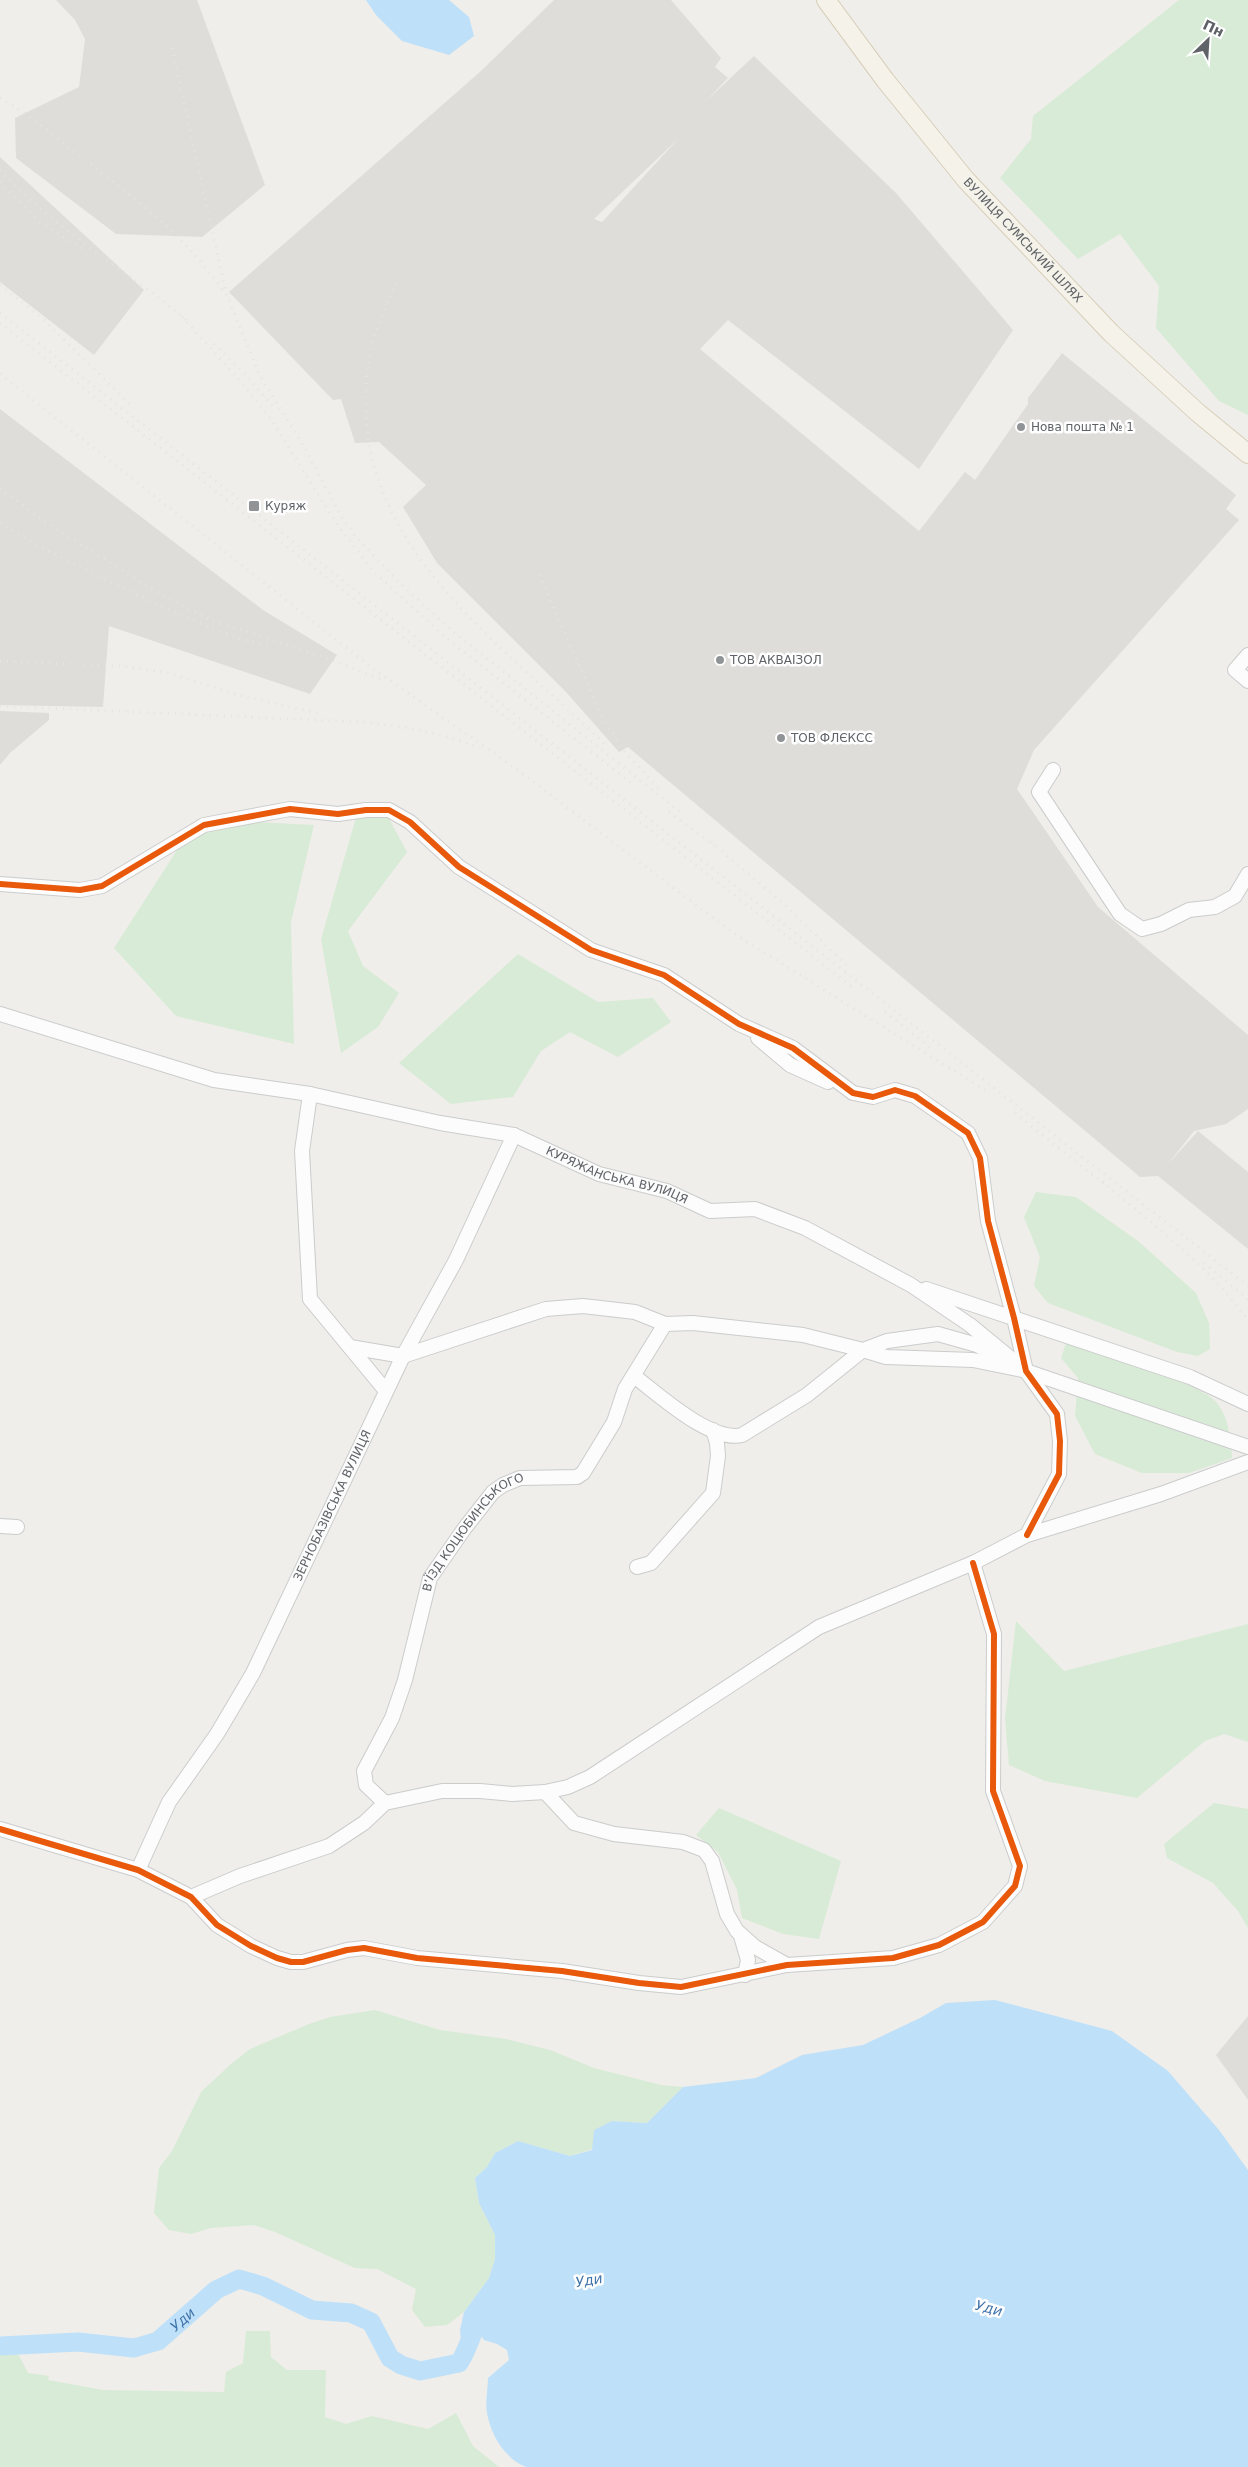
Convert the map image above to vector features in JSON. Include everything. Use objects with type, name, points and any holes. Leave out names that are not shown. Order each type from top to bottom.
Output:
[{"type":"main road","name":"ВУЛИЦЯ СУМСЬКИЙ ШЛЯХ","points":[[826,0],[885,80],[966,180],[1111,334],[1197,412],[1248,454]]},
{"type":"street","points":[[1248,655],[1236,670],[1248,681]]},
{"type":"street","points":[[1053,770],[1039,792],[1120,914],[1142,929],[1161,924],[1189,910],[1215,907],[1235,896],[1248,874]]},
{"type":"street","points":[[0,884],[80,890],[102,886],[204,825],[290,809],[338,814],[366,810],[389,810],[410,822],[459,867],[592,950],[664,975],[739,1024],[793,1048],[854,1093],[873,1097],[895,1090],[915,1096],[968,1132],[980,1158],[988,1222],[1026,1371]]},
{"type":"street","name":"КУРЯЖАНСЬКА ВУЛИЦЯ","points":[[0,1014],[214,1080],[310,1094],[440,1123],[514,1135],[598,1174],[667,1191],[710,1211],[755,1209],[805,1228],[910,1284]]},
{"type":"street","points":[[310,1094],[302,1151],[310,1299],[386,1391]]},
{"type":"street","name":"ЗЕРНОБАЗІВСЬКА ВУЛИЦЯ","points":[[138,1870],[169,1802],[218,1734],[253,1673],[386,1391],[403,1356],[456,1260],[514,1135]]},
{"type":"street","points":[[910,1284],[1190,1377],[1248,1404]]},
{"type":"street","points":[[910,1284],[970,1325],[1026,1371],[1056,1414],[1060,1441],[1059,1474],[1028,1535]]},
{"type":"street","points":[[350,1347],[403,1356],[546,1309],[584,1306],[635,1312],[665,1324],[694,1323],[802,1335],[886,1357],[973,1360],[1026,1371],[1248,1447]]},
{"type":"street","name":"В’ЇЗД КОЦЮБИНСЬКОГО","points":[[385,1803],[366,1785],[364,1771],[392,1718],[405,1680],[430,1578],[464,1529],[493,1492],[503,1485],[520,1478],[569,1477],[583,1473],[614,1422],[625,1389],[665,1324]]},
{"type":"street","points":[[634,1376],[692,1419],[713,1430],[733,1437],[742,1435],[806,1396],[863,1350],[887,1341],[938,1334],[977,1345],[1026,1371]]},
{"type":"street","points":[[637,1567],[651,1563],[713,1493],[718,1456],[713,1430]]},
{"type":"street","points":[[191,1897],[240,1876],[329,1846],[364,1822],[385,1803],[442,1791],[480,1790],[512,1794],[546,1792],[568,1787],[590,1777],[819,1627],[973,1563],[1028,1535],[1161,1494],[1248,1462]]},
{"type":"street","points":[[0,1526],[17,1527]]},
{"type":"street","points":[[0,1829],[138,1870],[191,1897],[217,1925],[252,1946],[277,1958],[291,1962],[303,1962],[347,1950],[364,1948],[417,1958],[562,1971],[639,1983],[680,1987],[745,1975],[786,1964],[893,1958],[939,1945],[983,1922],[1015,1886],[1020,1866],[993,1791],[994,1634],[973,1563]]},
{"type":"street","points":[[546,1792],[574,1823],[614,1834],[683,1842],[696,1845],[704,1850],[712,1861],[727,1914],[741,1936],[748,1960],[745,1975]]},
{"type":"street","points":[[741,1936],[755,1947],[786,1964]]},
{"type":"shaded area","points":[[56,0],[197,0],[265,185],[202,237],[116,234],[16,158],[15,118],[79,87],[85,39],[75,20]]},
{"type":"shaded area","points":[[554,0],[671,0],[721,58],[715,67],[728,78],[706,101],[754,56],[896,193],[1013,330],[919,469],[728,320],[700,349],[919,531],[965,472],[975,480],[1028,404],[1028,398],[1062,353],[1236,495],[1226,509],[1239,520],[1034,750],[1017,789],[1098,907],[1248,1035],[1248,1109],[1226,1124],[1194,1131],[1168,1164],[1198,1131],[1248,1172],[1248,1249],[1158,1176],[1140,1177],[628,747],[619,752],[566,692],[437,563],[403,507],[426,485],[379,442],[355,443],[341,399],[333,400],[229,292],[481,71]],"holes":[[[678,139],[602,222],[594,219]]]},
{"type":"shaded area","points":[[0,157],[144,290],[94,355],[0,282]]},
{"type":"shaded area","points":[[0,409],[263,610],[337,655],[310,694],[109,626],[103,707],[0,705]]},
{"type":"shaded area","points":[[0,711],[49,713],[49,720],[10,753],[0,765]]},
{"type":"shaded area","points":[[1248,2016],[1248,2100],[1216,2055]]},
{"type":"green space","points":[[1179,0],[1248,0],[1248,415],[1219,401],[1156,328],[1159,286],[1120,234],[1078,259],[1000,178],[1031,139],[1033,116]]},
{"type":"green space","points":[[357,814],[387,815],[407,852],[348,931],[363,966],[399,993],[378,1027],[341,1053],[321,939]]},
{"type":"green space","points":[[197,819],[314,825],[291,922],[294,1044],[176,1016],[114,948]]},
{"type":"green space","points":[[518,954],[598,1002],[653,998],[671,1022],[618,1057],[570,1032],[541,1051],[513,1097],[451,1104],[399,1063]]},
{"type":"green space","points":[[1036,1192],[1076,1197],[1138,1241],[1196,1293],[1209,1323],[1210,1349],[1198,1356],[1177,1352],[1048,1303],[1034,1286],[1040,1257],[1024,1217]]},
{"type":"green space","points":[[1066,1343],[1170,1377],[1208,1395],[1218,1404],[1225,1416],[1232,1458],[1189,1473],[1142,1473],[1095,1454],[1075,1416],[1078,1378],[1061,1358]]},
{"type":"green space","points":[[1016,1621],[1064,1671],[1248,1624],[1248,1742],[1224,1734],[1205,1741],[1137,1798],[1045,1781],[1009,1765],[1005,1719]]},
{"type":"green space","points":[[1214,1803],[1248,1809],[1248,1928],[1238,1911],[1213,1883],[1167,1858],[1164,1844]]},
{"type":"green space","points":[[719,1808],[841,1861],[819,1939],[783,1934],[742,1918],[737,1890],[718,1852],[696,1835]]},
{"type":"green space","points":[[375,2010],[440,2030],[506,2039],[550,2050],[594,2068],[661,2085],[683,2087],[647,2123],[612,2121],[592,2149],[570,2156],[518,2141],[495,2153],[487,2167],[475,2178],[479,2203],[495,2235],[495,2259],[489,2278],[464,2312],[447,2325],[425,2327],[412,2310],[416,2289],[377,2269],[355,2268],[275,2232],[254,2225],[211,2228],[191,2234],[169,2230],[154,2213],[159,2168],[172,2151],[201,2092],[232,2063],[250,2049],[309,2024],[330,2017]]},
{"type":"green space","points":[[246,2331],[270,2331],[271,2357],[287,2370],[326,2370],[325,2417],[346,2424],[372,2416],[428,2429],[456,2413],[473,2446],[499,2467],[0,2467],[0,2347],[16,2350],[28,2373],[49,2376],[48,2380],[103,2390],[224,2392],[226,2372],[243,2363]]},
{"type":"water","points":[[366,0],[449,0],[469,17],[474,36],[449,55],[402,41],[376,15]]},
{"type":"water","points":[[995,2000],[1112,2031],[1168,2071],[1219,2130],[1248,2170],[1248,2467],[526,2467],[505,2452],[495,2437],[489,2421],[486,2404],[488,2378],[509,2360],[507,2350],[497,2344],[484,2340],[475,2328],[462,2350],[460,2330],[464,2312],[489,2278],[495,2259],[495,2235],[479,2203],[475,2178],[487,2167],[495,2153],[518,2141],[570,2156],[592,2150],[594,2130],[612,2121],[647,2123],[683,2087],[756,2078],[802,2055],[863,2045],[920,2018],[946,2003]]},
{"type":"waterway","name":"Уди","points":[[0,2346],[78,2342],[134,2348],[158,2341],[216,2290],[239,2279],[263,2286],[312,2310],[351,2313],[371,2322],[390,2358],[401,2365],[420,2371],[459,2363],[483,2309]]},
{"type":"railway","points":[[172,48],[226,293],[260,376],[302,443],[342,518],[356,537],[400,583],[450,629],[680,812]]},
{"type":"railway","points":[[0,98],[41,125],[158,218],[192,252],[224,292]]},
{"type":"railway","points":[[0,170],[66,230],[186,320]]},
{"type":"railway","points":[[0,182],[40,222],[83,249]]},
{"type":"railway","points":[[396,283],[372,343],[366,409],[375,469],[398,523],[431,573],[471,619],[607,746]]},
{"type":"railway","points":[[0,285],[42,318],[130,404]]},
{"type":"railway","points":[[0,313],[1248,1286]]},
{"type":"railway","points":[[182,317],[236,376],[273,422],[336,523],[373,571],[445,637],[631,783]]},
{"type":"railway","points":[[0,323],[852,987]]},
{"type":"railway","points":[[214,344],[244,373],[274,408]]},
{"type":"railway","points":[[0,374],[372,668],[511,765],[736,935],[988,1092]]},
{"type":"railway","points":[[0,488],[44,521],[160,594],[211,620],[324,657],[380,679]]},
{"type":"railway","points":[[0,523],[72,563],[176,613],[238,638],[271,646]]},
{"type":"railway","points":[[539,575],[603,719],[625,752],[659,789]]},
{"type":"railway","points":[[0,661],[122,666],[168,673],[246,697],[321,714]]},
{"type":"railway","points":[[0,706],[363,722],[422,731],[480,748]]},
{"type":"railway","points":[[669,812],[715,846]]},
{"type":"railway","points":[[711,842],[785,905],[846,965]]},
{"type":"railway","points":[[885,1012],[932,1049]]},
{"type":"railway","points":[[1015,1113],[1090,1173],[1108,1185]]},
{"type":"railway","points":[[1102,1182],[1199,1265],[1234,1302],[1248,1321]]},
{"type":"railway","points":[[1204,1263],[1248,1299]]},
{"type":"cycle path","points":[[0,884],[80,890],[102,886],[204,825],[290,809],[338,814],[366,810],[389,810],[410,822],[459,867],[591,950],[664,975],[739,1024],[793,1048],[853,1093],[873,1097],[895,1090],[915,1096],[968,1133],[980,1158],[988,1221],[1026,1371],[1057,1414],[1060,1441],[1059,1474],[1027,1535]]},
{"type":"cycle path","points":[[0,1829],[138,1870],[191,1897],[217,1925],[251,1946],[291,1962],[303,1962],[347,1950],[364,1948],[417,1958],[562,1971],[639,1983],[681,1987],[787,1965],[893,1958],[939,1945],[983,1922],[1015,1886],[1020,1866],[993,1791],[994,1634],[973,1563]]},
{"type":"place","name":"Нова пошта № 1","points":[[1021,427]]},
{"type":"place","name":"Куряж","points":[[254,506]]},
{"type":"place","name":"ТОВ АКВАІЗОЛ","points":[[720,660]]},
{"type":"place","name":"ТОВ ФЛЄКСС","points":[[781,738]]}]
